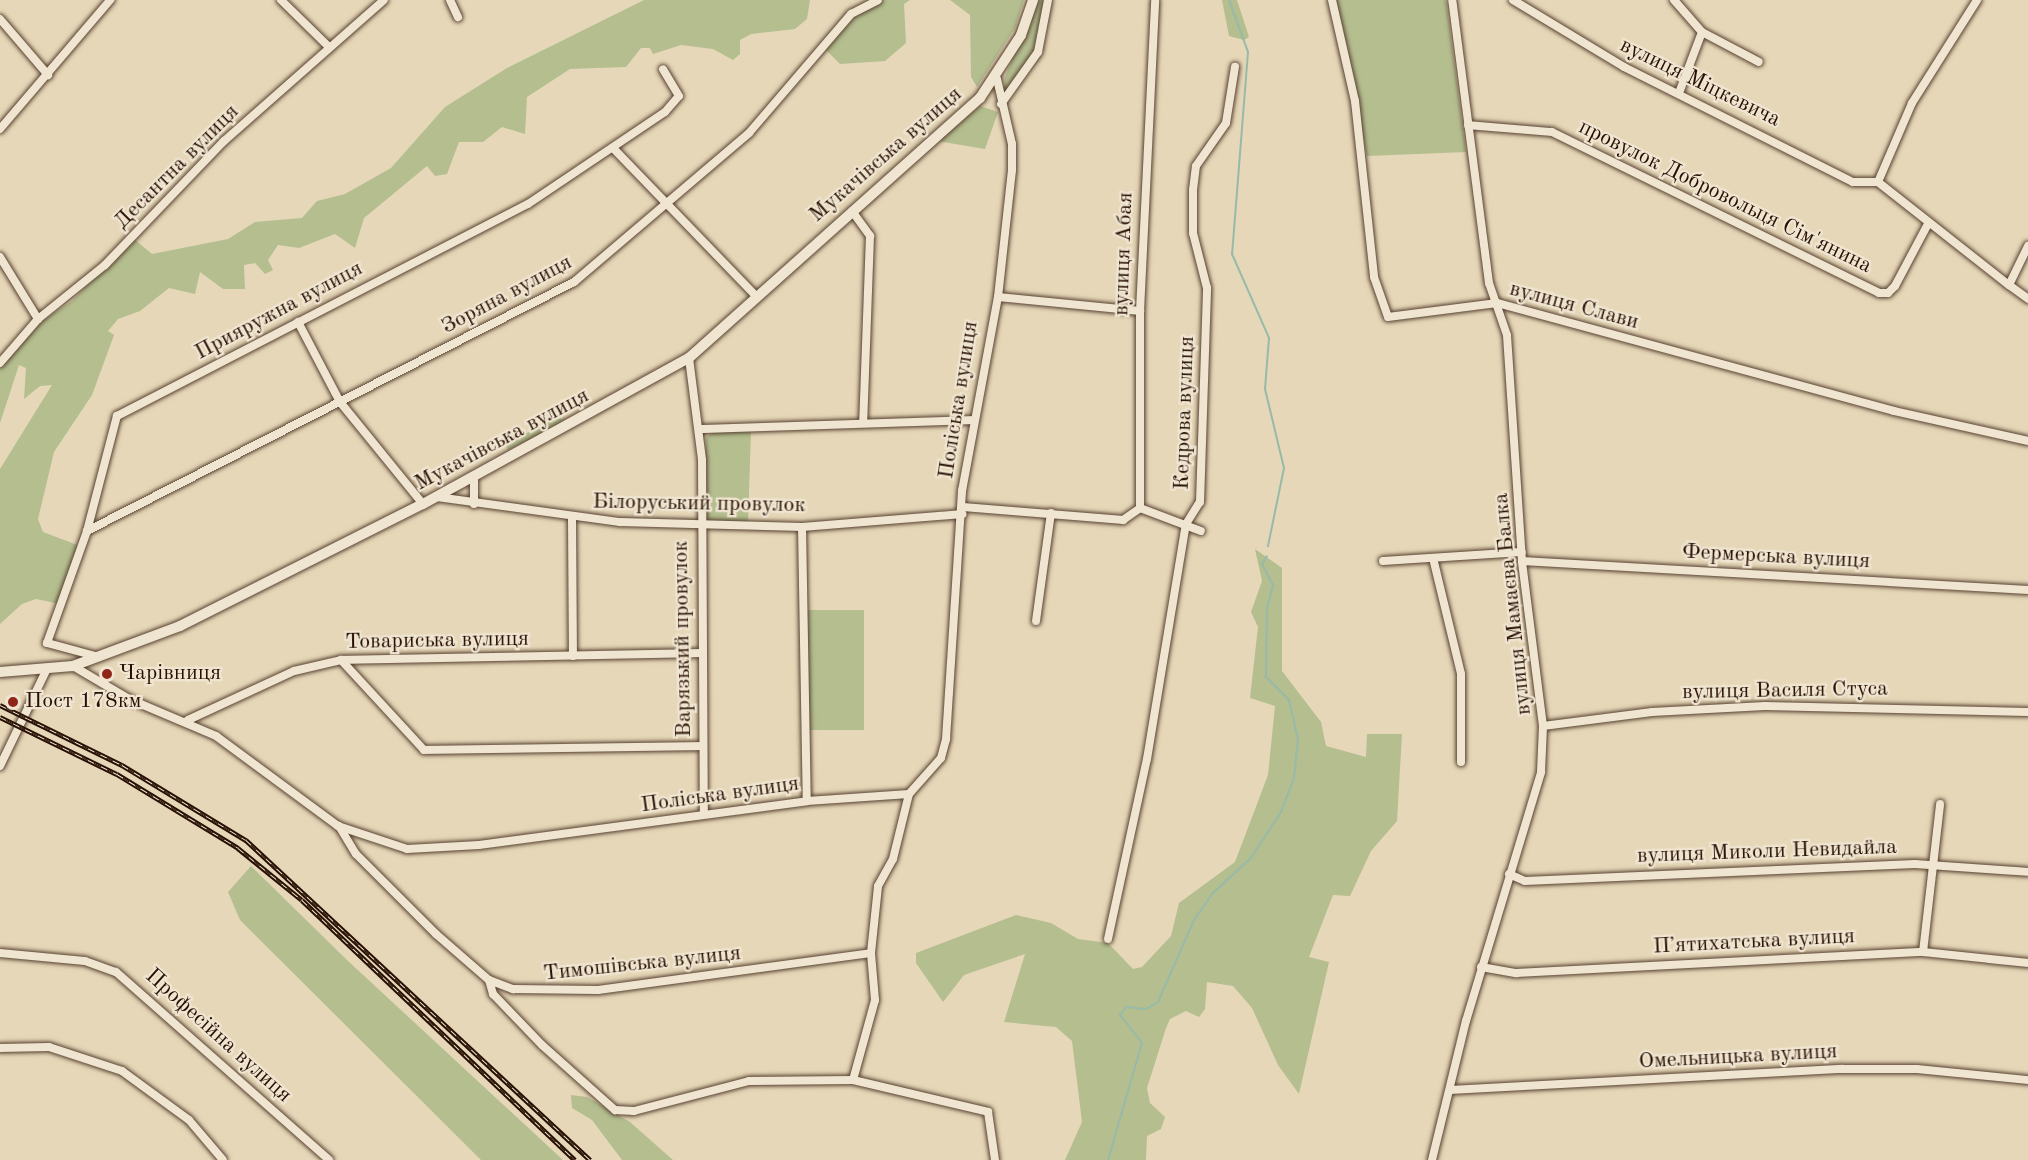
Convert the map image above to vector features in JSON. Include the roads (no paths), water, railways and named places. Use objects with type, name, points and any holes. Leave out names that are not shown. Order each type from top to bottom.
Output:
[{"type":"street","points":[[0,129],[110,0]]},
{"type":"street","points":[[281,0],[329,46]]},
{"type":"street","name":"Десантна вулиця","points":[[0,363],[38,319],[105,265],[224,141],[329,46],[384,0]]},
{"type":"street","points":[[450,0],[458,17]]},
{"type":"street","name":"Зоряна вулиця","points":[[87,531],[573,282],[749,133],[851,14],[878,0]]},
{"type":"street","name":"Мукачівська вулиця","points":[[0,672],[46,671],[103,657],[258,589],[474,477],[689,358],[997,79],[1033,0]]},
{"type":"street","name":"Мукачівська вулиця","points":[[1001,104],[1038,52],[1048,0]]},
{"type":"street","name":"вулиця Абая","points":[[1140,508],[1140,311],[1155,0]]},
{"type":"street","name":"вулиця Слави","points":[[1332,0],[1355,101],[1381,309],[1394,318],[1497,303],[1894,411],[2028,441]]},
{"type":"street","name":"вулиця Мамаєва Балка","points":[[1432,1160],[1481,967],[1541,772],[1543,726],[1522,556],[1514,403],[1507,335],[1489,283],[1452,0]]},
{"type":"street","points":[[1674,0],[1702,32],[1759,62]]},
{"type":"street","points":[[1878,182],[1912,103],[1977,0]]},
{"type":"street","name":"вулиця Міцкевича","points":[[1519,2],[1679,93],[1853,182],[1878,182],[1922,212],[1928,224],[2010,289],[2028,299]]},
{"type":"street","points":[[0,18],[48,75]]},
{"type":"street","points":[[1679,93],[1702,32]]},
{"type":"street","name":"Кедрова вулиця","points":[[1108,939],[1147,759],[1186,524],[1200,502],[1206,380],[1207,288],[1193,233],[1193,190],[1196,166],[1226,123],[1235,67]]},
{"type":"street","name":"Прияружна вулиця","points":[[103,657],[47,643],[87,531],[117,416],[478,232],[613,148],[679,96],[663,69]]},
{"type":"street","name":"Мукачівська вулиця","points":[[997,79],[1012,144],[1012,170]]},
{"type":"street","name":"провулок Добровольця Сім'янина","points":[[1468,125],[1552,132],[1879,292],[1888,293],[1895,286],[1928,224]]},
{"type":"street","points":[[613,148],[757,297]]},
{"type":"street","name":"Поліська вулиця","points":[[73,666],[129,699],[189,720],[338,826],[427,850],[807,801],[909,794],[941,758],[946,739],[962,511],[971,420],[998,297],[1012,170]]},
{"type":"street","points":[[852,211],[870,236],[863,423]]},
{"type":"street","points":[[2010,289],[2028,246]]},
{"type":"street","points":[[0,256],[38,319]]},
{"type":"street","name":"Поліська вулиця","points":[[998,297],[1140,311]]},
{"type":"street","points":[[298,322],[340,402],[423,504]]},
{"type":"street","name":"Варязький провулок","points":[[689,358],[700,429],[699,653],[704,813]]},
{"type":"street","points":[[700,429],[971,420]]},
{"type":"street","points":[[474,477],[474,504]]},
{"type":"street","name":"Білоруський провулок","points":[[436,497],[572,518],[802,527],[962,511],[1052,513],[1124,520],[1140,508]]},
{"type":"street","points":[[1140,508],[1201,531]]},
{"type":"street","points":[[1036,621],[1052,513]]},
{"type":"street","points":[[572,518],[573,656]]},
{"type":"street","points":[[802,527],[807,801]]},
{"type":"street","name":"Фермерська вулиця","points":[[1383,561],[1522,556],[2028,590]]},
{"type":"street","points":[[1433,558],[1461,674],[1461,762]]},
{"type":"street","name":"Товариська вулиця","points":[[189,720],[294,671],[341,660],[699,653]]},
{"type":"street","points":[[341,660],[424,750],[702,746]]},
{"type":"street","points":[[0,766],[46,671]]},
{"type":"street","name":"вулиця Василя Стуса","points":[[1543,726],[1652,712],[1764,706],[2028,712]]},
{"type":"street","points":[[853,1080],[875,1000],[871,953],[878,886],[893,859],[909,794]]},
{"type":"street","points":[[1923,952],[1940,804]]},
{"type":"street","name":"Тимошівська вулиця","points":[[338,826],[356,854],[394,895],[489,980],[530,993],[598,990],[871,953]]},
{"type":"street","name":"вулиця Миколи Невидайла","points":[[1509,874],[1525,881],[1934,864],[2028,872]]},
{"type":"street","name":"Професійна вулиця","points":[[0,952],[85,961],[116,972],[329,1160]]},
{"type":"street","name":"Пʼятихатська вулиця","points":[[1481,967],[1516,973],[1923,952],[2028,963]]},
{"type":"street","points":[[489,980],[493,994],[542,1045],[615,1110],[634,1111],[749,1081],[853,1080],[988,1112],[995,1160]]},
{"type":"street","points":[[0,1048],[49,1047],[122,1071],[189,1120],[223,1160]]},
{"type":"street","name":"Омельницька вулиця","points":[[1450,1090],[1842,1069],[1917,1069],[2028,1080]]},
{"type":"waterway","points":[[1229,0],[1248,52],[1232,254],[1269,338],[1265,389],[1284,468],[1268,546]]},
{"type":"waterway","points":[[1108,1160],[1142,1043],[1120,1015],[1126,1007],[1146,1009],[1158,1002],[1194,920],[1212,894],[1251,858],[1281,812],[1294,778],[1298,739],[1289,700],[1266,677],[1267,608],[1273,585],[1262,564],[1267,556]]},
{"type":"railway","points":[[0,705],[122,765],[246,840],[590,1160]]},
{"type":"railway","points":[[0,717],[117,774],[238,848],[302,900],[575,1160]]},
{"type":"place","name":"Чарівниця","points":[[107,674]]},
{"type":"place","name":"Пост 178км","points":[[13,702]]}]
